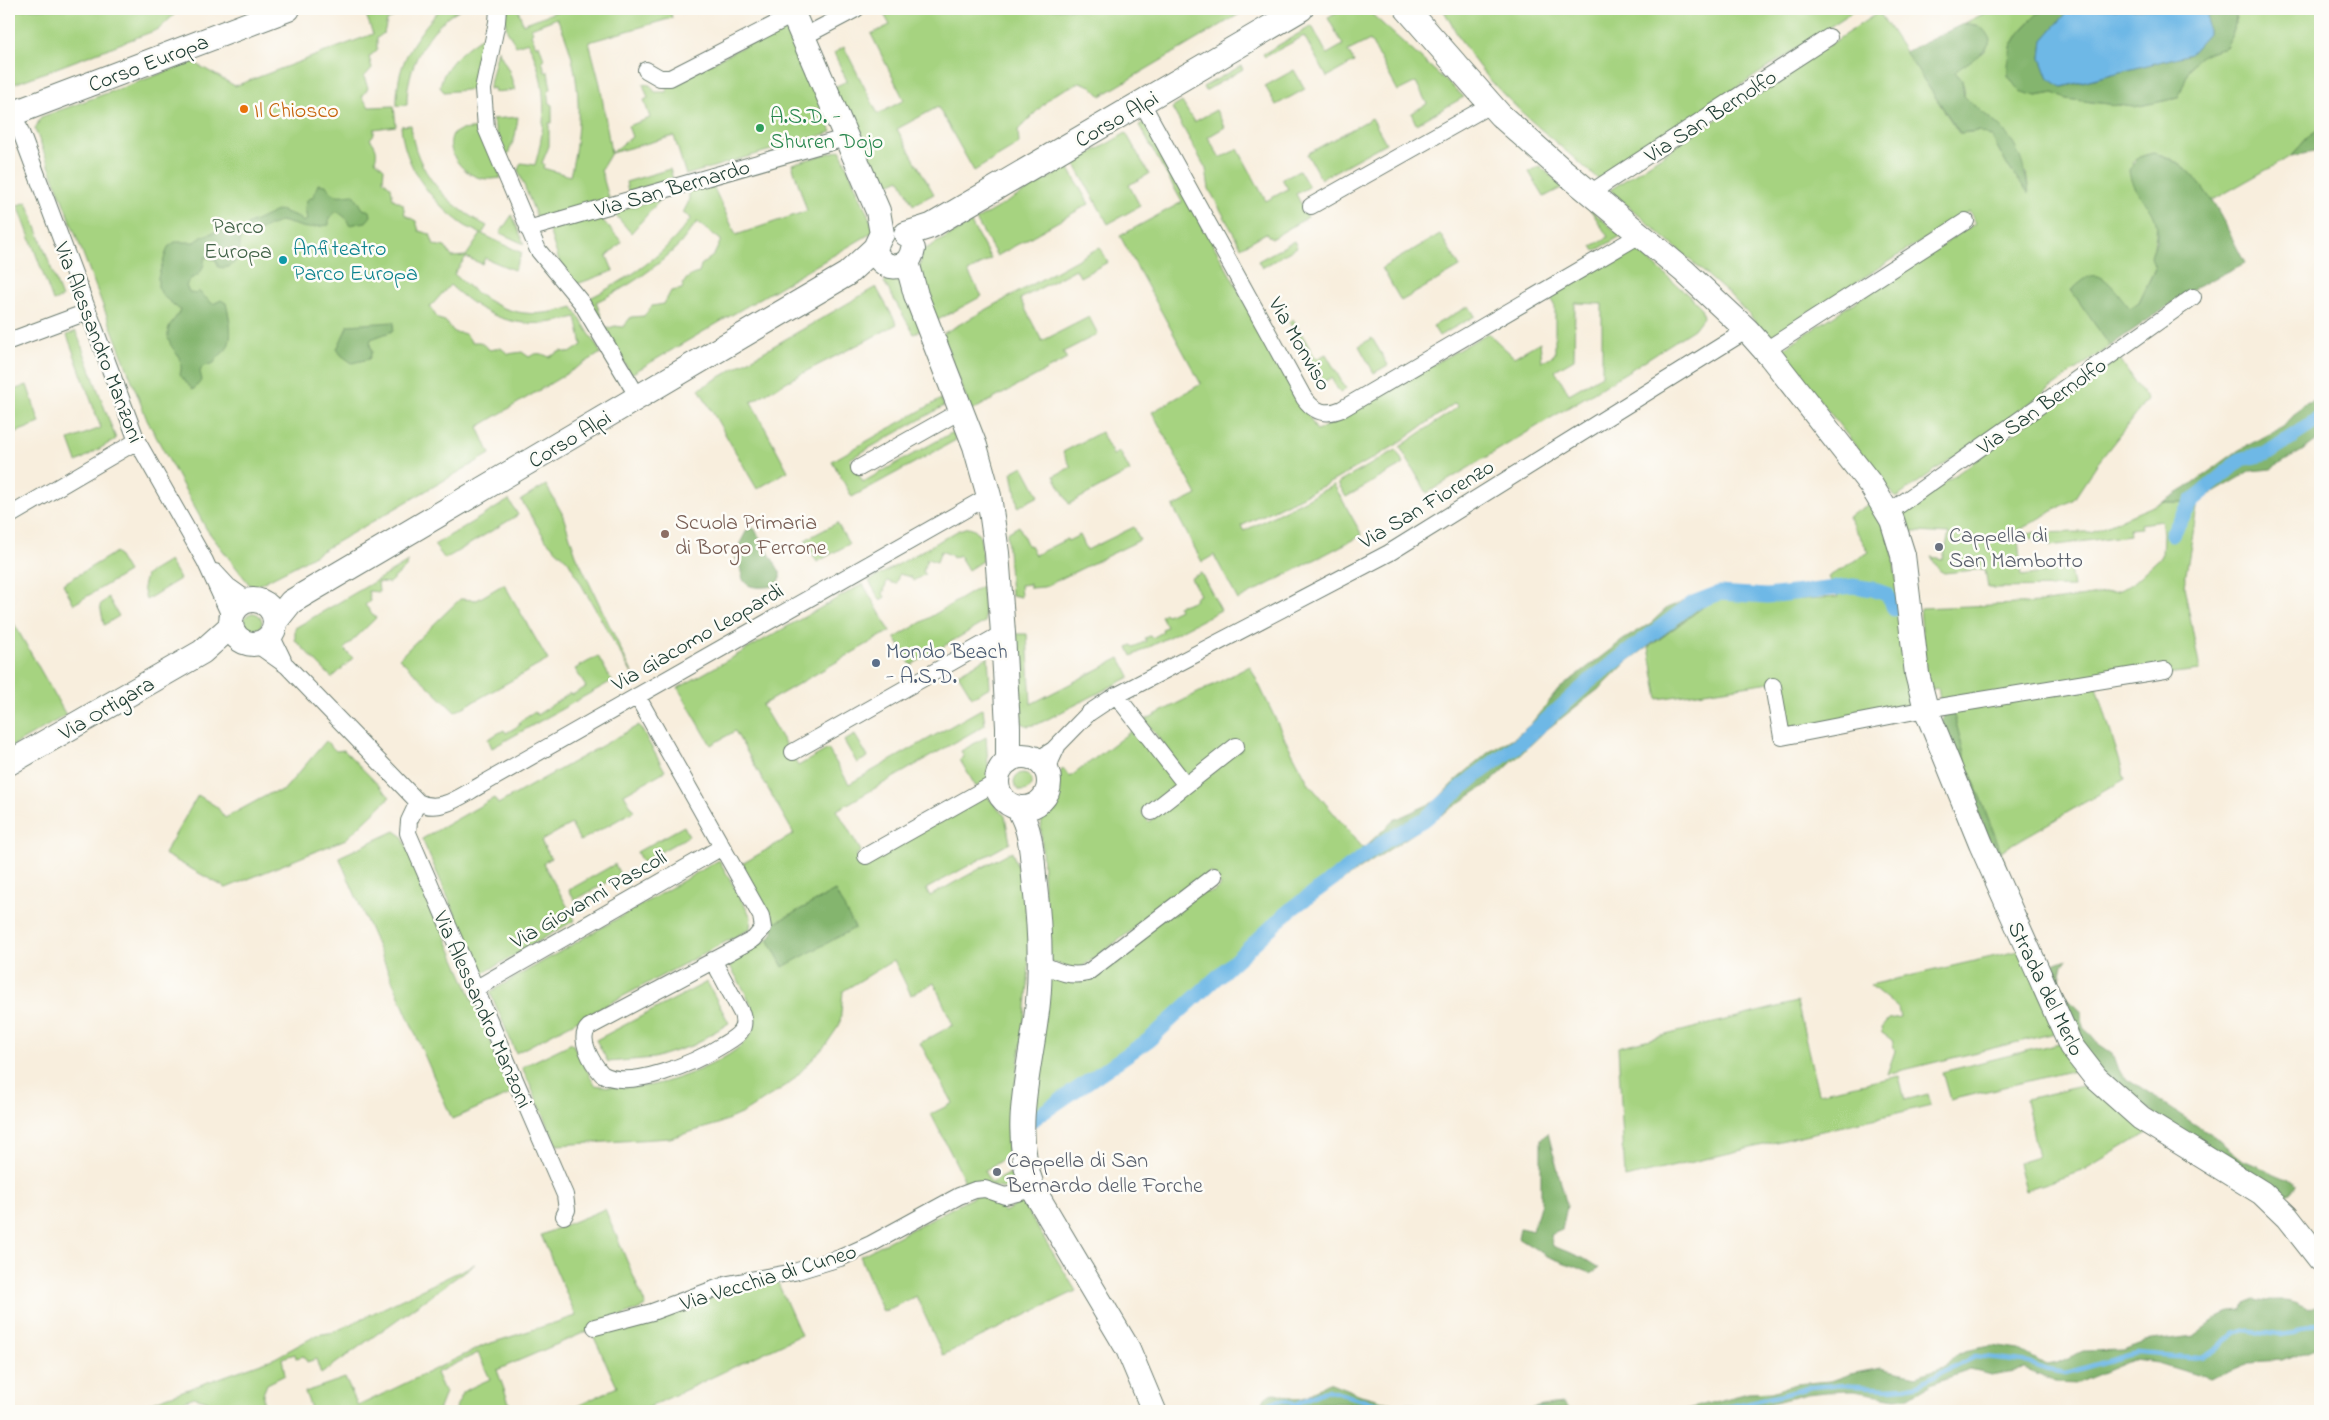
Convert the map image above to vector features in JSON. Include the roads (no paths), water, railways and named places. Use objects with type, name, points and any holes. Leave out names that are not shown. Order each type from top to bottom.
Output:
[{"type":"street","name":"Corso Europa","points":[[11,114],[288,9]]},
{"type":"street","points":[[498,9],[484,84],[486,128],[528,229],[542,256],[580,302],[638,397]]},
{"type":"street","points":[[803,37],[856,9]]},
{"type":"street","name":"Corso Alpi","points":[[252,624],[1301,9]]},
{"type":"street","points":[[1409,10],[1490,105],[1590,193],[1715,298],[1747,330],[1766,350],[1872,485],[1888,513],[1900,542],[1905,563],[1917,674],[1926,709]]},
{"type":"street","points":[[646,70],[660,78],[670,78],[792,12],[845,138],[895,248],[903,275],[916,295],[962,410],[982,467],[989,496],[1003,633],[1008,727],[1014,744],[1048,792],[1027,806],[1010,804],[992,789]]},
{"type":"street","name":"Via San Bernolfo","points":[[1590,193],[1829,37]]},
{"type":"street","name":"Via Monviso","points":[[1142,103],[1304,398],[1315,410],[1323,412],[1342,409],[1640,235]]},
{"type":"street","points":[[1311,206],[1490,105]]},
{"type":"street","name":"Via Alessandro Manzoni","points":[[11,114],[137,441],[205,561],[252,624],[287,666],[421,804],[409,820],[408,833],[565,1195],[567,1210],[564,1216]]},
{"type":"street","name":"Via San Bernardo","points":[[528,229],[845,138]]},
{"type":"street","points":[[1766,350],[1966,221]]},
{"type":"street","name":"Via San Bernolfo","points":[[1888,513],[2193,297]]},
{"type":"street","points":[[9,340],[87,312]]},
{"type":"street","name":"Via San Fiorenzo","points":[[1029,763],[1051,760],[1058,745],[1084,716],[1116,695],[1389,553],[1747,330]]},
{"type":"street","points":[[859,468],[962,410]]},
{"type":"street","points":[[9,516],[137,441]]},
{"type":"street","name":"Via Giacomo Leopardi","points":[[421,804],[439,806],[452,801],[989,496]]},
{"type":"street","name":"Via Alessandro Manzoni","points":[[205,561],[228,586],[252,624]]},
{"type":"street","name":"Via Ortigara","points":[[9,763],[252,624]]},
{"type":"street","points":[[794,752],[1003,633]]},
{"type":"street","points":[[1773,686],[1782,737],[1926,709],[2165,670]]},
{"type":"street","points":[[1116,695],[1186,785]]},
{"type":"street","points":[[637,696],[761,916],[763,928],[758,936],[714,960],[586,1030],[584,1042],[602,1074],[614,1078],[661,1073],[697,1060],[737,1036],[743,1024],[742,1014],[714,960]]},
{"type":"street","name":"Strada del Merlo","points":[[1926,709],[1985,852],[2074,1051],[2096,1078],[2141,1118],[2262,1193],[2287,1217],[2320,1259]]},
{"type":"street","points":[[1152,812],[1236,746]]},
{"type":"street","points":[[866,856],[992,789],[1000,770],[1029,763]]},
{"type":"street","points":[[1027,806],[1028,831],[1036,889],[1040,963],[1038,1010],[1021,1127],[1022,1150],[1033,1190],[1128,1348],[1154,1411]]},
{"type":"street","name":"Via Giovanni Pascoli","points":[[475,989],[722,847]]},
{"type":"street","points":[[1040,963],[1063,974],[1087,973],[1214,876]]},
{"type":"street","name":"Via Vecchia di Cuneo","points":[[595,1326],[652,1312],[728,1284],[794,1272],[840,1258],[975,1190],[985,1189],[1005,1196],[1033,1190]]},
{"type":"water","points":[[2070,9],[2207,9],[2208,34],[2190,54],[2062,87],[2049,79],[2041,58],[2043,40]]},
{"type":"waterway","points":[[2172,534],[2193,500],[2242,459],[2266,454],[2320,418]]},
{"type":"waterway","points":[[1032,1120],[1150,1039],[1290,910],[1385,841],[1425,819],[1474,777],[1523,741],[1592,679],[1693,603],[1719,593],[1767,596],[1853,586],[1872,589],[1886,594],[1891,600],[1894,609]]},
{"type":"waterway","points":[[1709,1411],[1811,1387],[1840,1385],[1888,1388],[1905,1387],[1918,1384],[1975,1356],[2024,1361],[2047,1370],[2066,1373],[2136,1353],[2202,1358],[2217,1349],[2234,1333],[2245,1330],[2280,1335],[2294,1333],[2320,1323]]},
{"type":"waterway","points":[[1262,1411],[1273,1401],[1281,1400],[1296,1404],[1327,1390],[1401,1411]]},
{"type":"waterway","points":[[1535,1411],[1542,1411]]},
{"type":"place","name":"Il Chiosco","points":[[244,109]]},
{"type":"place","name":"A.S.D. - Shuren Dojo","points":[[760,128]]},
{"type":"place","name":"Anfiteatro Parco Europa","points":[[283,260]]},
{"type":"place","name":"Scuola Primaria di Borgo Ferrone","points":[[665,534]]},
{"type":"place","name":"Cappella di San Mambotto","points":[[1939,547]]},
{"type":"place","name":"Mondo Beach - A.S.D.","points":[[876,663]]},
{"type":"place","name":"Cappella di San Bernardo delle Forche","points":[[997,1172]]},
{"type":"park label","name":"Parco Europa","points":[[238,238]]}]
